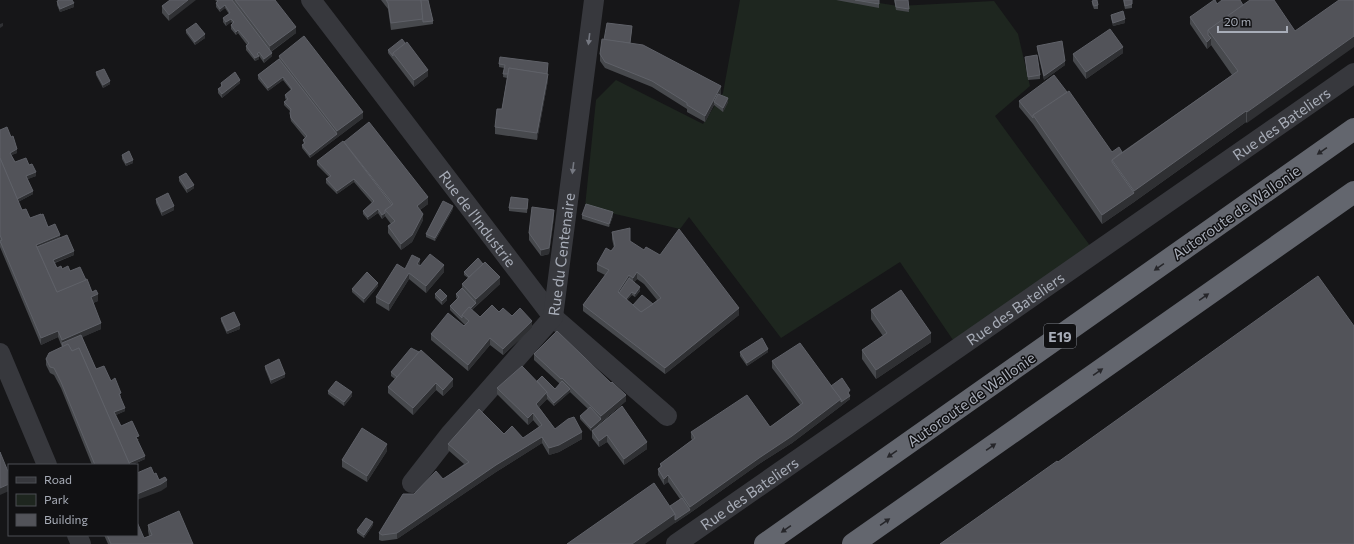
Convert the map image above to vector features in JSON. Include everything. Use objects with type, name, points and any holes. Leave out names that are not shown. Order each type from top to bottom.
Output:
[{"type":"highway","name":"Autoroute de Wallonie","points":[[765,544],[1354,129]]},
{"type":"highway","points":[[853,544],[1354,192]]},
{"type":"street","name":"Rue de l'Industrie","points":[[311,0],[553,317],[667,416]]},
{"type":"street","name":"Rue du Centenaire","points":[[412,483],[451,433],[553,317],[594,0]]},
{"type":"street","name":"Rue des Bateliers","points":[[676,544],[1354,73]]},
{"type":"street","points":[[0,353],[47,464]]},
{"type":"green space","points":[[740,0],[860,0],[898,6],[994,1],[1018,34],[1030,86],[995,116],[1091,247],[953,340],[900,262],[781,338],[689,217],[680,229],[585,207],[596,100],[616,80],[703,124],[723,93]]},
{"type":"building","points":[[72,0],[74,3],[60,9],[57,1]]},
{"type":"building","points":[[170,0],[188,0],[169,15],[162,6]]},
{"type":"building","points":[[217,0],[232,0],[272,53],[264,59],[259,52],[257,54],[259,56],[255,58],[246,46],[249,43],[238,30],[236,32],[231,25],[234,22],[231,19],[226,22],[223,18],[230,13],[225,5],[220,9],[216,3],[218,1]]},
{"type":"building","points":[[235,0],[275,0],[296,27],[270,46]]},
{"type":"building","points":[[386,0],[421,0],[423,19],[391,23],[388,3]]},
{"type":"building","points":[[421,0],[428,0],[433,21],[423,22]]},
{"type":"building","points":[[855,0],[879,0],[879,4]]},
{"type":"building","points":[[895,0],[908,0],[909,9],[896,7]]},
{"type":"building","points":[[1097,0],[1098,5],[1094,6],[1092,1]]},
{"type":"building","points":[[1124,0],[1132,0],[1132,4],[1125,6]]},
{"type":"building","points":[[1214,0],[1217,4],[1222,0],[1240,0],[1243,5],[1208,30],[1208,35],[1211,38],[1207,42],[1190,17]]},
{"type":"building","points":[[1250,0],[1274,0],[1295,31],[1339,0],[1354,0],[1354,36],[1134,191],[1112,160],[1238,71],[1208,30]]},
{"type":"building","points":[[1123,11],[1125,19],[1113,23],[1111,15]]},
{"type":"building","points":[[196,23],[205,34],[195,42],[186,30]]},
{"type":"building","points":[[607,23],[632,26],[630,43],[604,40]]},
{"type":"building","points":[[1110,29],[1123,47],[1086,72],[1073,54]]},
{"type":"building","points":[[304,36],[363,112],[337,131],[279,56]]},
{"type":"building","points":[[402,39],[405,43],[393,53],[393,56],[388,50]]},
{"type":"building","points":[[602,39],[643,45],[721,86],[705,116],[652,81],[605,62],[600,54]]},
{"type":"building","points":[[1062,41],[1065,61],[1044,76],[1037,46]]},
{"type":"building","points":[[407,42],[428,70],[414,80],[393,53]]},
{"type":"building","points":[[1037,55],[1040,75],[1028,77],[1025,57]]},
{"type":"building","points":[[500,57],[548,63],[547,74],[509,68],[508,74],[503,74],[505,65],[499,64]]},
{"type":"building","points":[[279,59],[337,134],[310,155],[302,145],[305,143],[303,140],[307,136],[291,118],[291,109],[284,102],[288,99],[285,95],[292,89],[283,77],[268,88],[258,75]]},
{"type":"building","points":[[509,68],[548,74],[537,133],[495,127],[497,109],[502,109]]},
{"type":"building","points":[[104,69],[110,81],[103,85],[96,72]]},
{"type":"building","points":[[235,72],[240,80],[222,94],[218,89],[222,86],[221,83]]},
{"type":"building","points":[[1054,75],[1067,92],[1033,115],[1033,118],[1019,101]]},
{"type":"building","points":[[1069,91],[1112,152],[1119,147],[1122,152],[1112,160],[1112,162],[1134,193],[1102,215],[1033,115]]},
{"type":"building","points":[[718,94],[728,98],[723,108],[714,102]]},
{"type":"building","points":[[369,122],[428,197],[417,206],[423,214],[412,235],[401,244],[388,226],[395,221],[385,210],[393,204],[344,142]]},
{"type":"building","points":[[7,127],[11,137],[13,136],[17,149],[10,153],[15,162],[26,158],[29,165],[32,164],[36,172],[26,176],[33,191],[17,199],[0,158],[0,130]]},
{"type":"building","points":[[343,141],[392,205],[385,210],[385,213],[382,215],[378,209],[368,217],[363,211],[374,201],[354,179],[337,191],[326,179],[331,176],[317,161]]},
{"type":"building","points":[[129,151],[133,160],[126,163],[122,155]]},
{"type":"building","points":[[0,158],[22,210],[26,209],[30,218],[43,214],[48,227],[55,224],[60,235],[36,245],[57,292],[87,279],[92,292],[96,290],[98,294],[91,297],[101,323],[62,340],[58,331],[41,338],[0,241],[2,240],[0,235]]},
{"type":"building","points":[[186,173],[194,185],[187,189],[179,177]]},
{"type":"building","points":[[168,193],[174,206],[162,212],[156,199]]},
{"type":"building","points":[[511,197],[528,199],[527,209],[509,208]]},
{"type":"building","points":[[443,201],[453,206],[435,238],[426,234]]},
{"type":"building","points":[[586,204],[613,212],[609,224],[582,215]]},
{"type":"building","points":[[532,207],[554,210],[549,248],[541,250],[529,233]]},
{"type":"building","points":[[630,228],[630,241],[644,250],[646,247],[660,255],[679,229],[739,308],[665,368],[583,305],[609,270],[597,264],[606,248],[611,251],[615,246],[612,232]],"holes":[[[637,272],[661,298],[641,312],[618,292],[629,275],[633,278]]]},
{"type":"building","points":[[67,235],[74,251],[53,260],[57,268],[61,266],[62,269],[68,266],[70,271],[80,267],[86,280],[57,292],[37,247]]},
{"type":"building","points":[[430,254],[444,265],[426,286],[409,273],[389,304],[376,297],[397,264],[405,269],[412,255],[420,259],[417,264],[420,266]]},
{"type":"building","points":[[478,258],[483,264],[469,277],[464,272]]},
{"type":"building","points":[[485,262],[500,277],[476,299],[462,284]]},
{"type":"building","points":[[367,272],[378,283],[364,299],[352,289]]},
{"type":"building","points":[[1318,276],[1354,326],[1354,544],[940,544],[1057,461],[1058,462]]},
{"type":"building","points":[[629,278],[640,287],[635,294],[632,292],[626,299],[619,293]]},
{"type":"building","points":[[462,288],[476,303],[471,308],[469,307],[462,315],[462,318],[450,306],[459,297],[456,294]]},
{"type":"building","points":[[440,289],[447,296],[442,301],[435,294]]},
{"type":"building","points":[[901,290],[931,333],[876,370],[862,350],[887,333],[871,310]]},
{"type":"building","points":[[642,295],[653,304],[641,312],[633,305]]},
{"type":"building","points":[[492,305],[499,312],[503,308],[512,316],[520,308],[532,321],[503,349],[490,338],[468,365],[431,334],[448,313],[464,326],[469,321],[462,315],[469,307],[480,317]]},
{"type":"building","points":[[234,312],[240,325],[227,331],[221,318]]},
{"type":"building","points":[[557,331],[611,383],[612,382],[626,395],[601,416],[562,378],[561,379],[534,354]]},
{"type":"building","points":[[81,335],[96,369],[104,366],[111,381],[115,378],[121,393],[119,394],[125,408],[114,412],[121,426],[132,421],[139,436],[136,437],[145,456],[129,463],[79,348],[72,351],[68,344],[63,347],[62,343]]},
{"type":"building","points":[[762,338],[768,349],[747,363],[740,352]]},
{"type":"building","points":[[800,343],[841,399],[792,436],[690,507],[668,475],[664,479],[658,469],[662,466],[660,464],[695,438],[691,432],[747,395],[770,427],[803,403],[772,361]]},
{"type":"building","points":[[68,344],[72,351],[79,348],[130,464],[95,464],[61,382],[54,368],[50,367],[46,359],[49,353]]},
{"type":"building","points":[[411,348],[419,352],[397,377],[391,372]]},
{"type":"building","points":[[421,350],[453,379],[443,390],[436,383],[413,408],[388,387]]},
{"type":"building","points":[[279,359],[285,374],[271,380],[265,366]]},
{"type":"building","points":[[522,366],[547,392],[536,404],[555,429],[568,419],[574,417],[582,432],[559,445],[549,448],[542,437],[496,465],[397,533],[382,535],[379,533],[403,494],[414,494],[436,471],[443,479],[469,462],[448,444],[479,409],[504,434],[512,426],[523,438],[542,425],[533,413],[528,418],[497,388]]},
{"type":"building","points":[[542,376],[555,389],[562,381],[570,389],[554,403],[537,381]]},
{"type":"building","points":[[842,378],[850,390],[848,393],[850,396],[841,402],[841,399],[831,386]]},
{"type":"building","points":[[336,381],[352,392],[344,402],[328,391]]},
{"type":"building","points":[[622,406],[647,442],[624,459],[607,435],[599,441],[592,431]]},
{"type":"building","points":[[590,407],[601,419],[591,428],[580,416]]},
{"type":"building","points":[[362,428],[387,444],[367,476],[342,460]]},
{"type":"building","points":[[0,452],[8,472],[8,484],[0,488]]},
{"type":"building","points":[[151,467],[159,480],[165,477],[167,480],[138,494],[138,473]]},
{"type":"building","points":[[654,483],[675,514],[632,544],[567,544]]},
{"type":"building","points":[[682,498],[690,510],[675,520],[675,514],[670,506]]},
{"type":"building","points":[[179,511],[193,544],[111,544],[107,536],[138,536],[138,524],[144,538],[152,535],[148,525]]},
{"type":"building","points":[[366,518],[373,522],[364,535],[357,530]]}]
